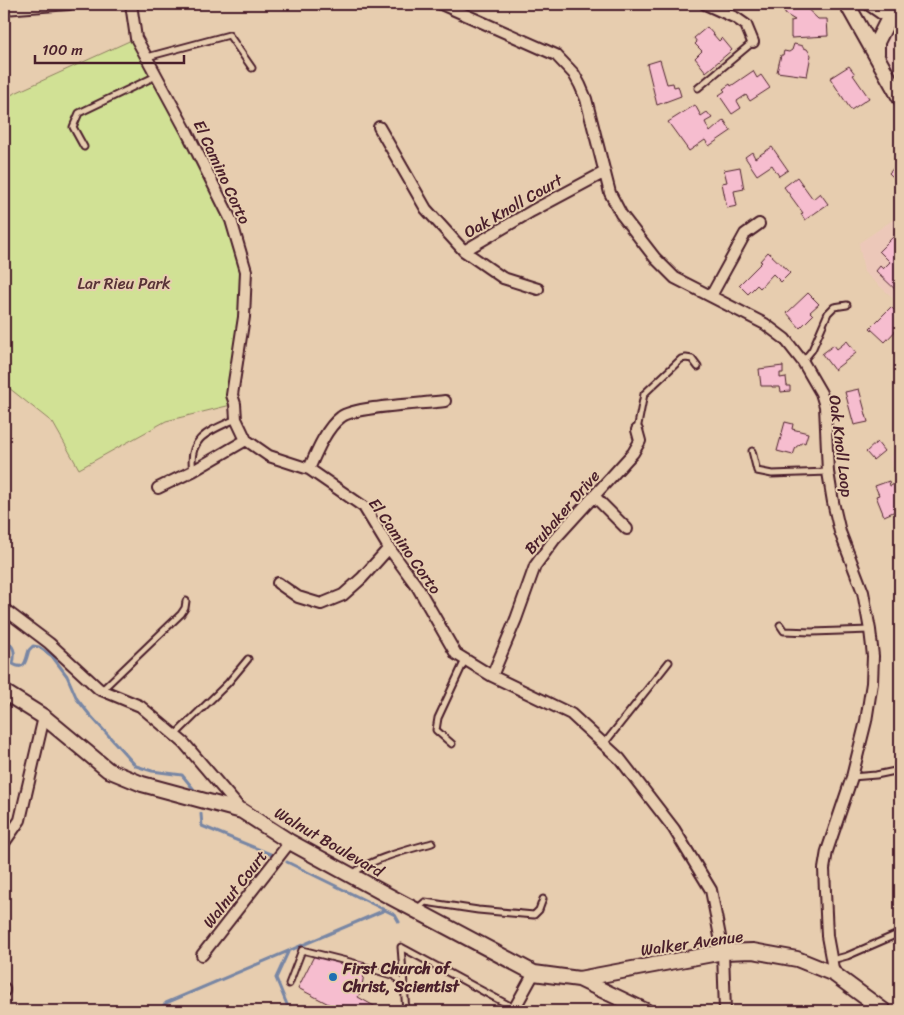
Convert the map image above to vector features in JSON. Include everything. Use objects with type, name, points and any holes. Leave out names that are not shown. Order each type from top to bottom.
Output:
[{"type":"street","points":[[4,9],[69,4]]},
{"type":"street","name":"El Camino Corto","points":[[131,4],[136,38],[187,132],[231,220],[246,272],[244,318],[232,395],[236,419],[246,440],[269,456],[309,470],[364,507],[389,548],[418,588],[456,654],[492,676],[571,714],[620,759],[674,829],[711,890],[723,952],[725,1011]]},
{"type":"street","name":"Oak Knoll Loop","points":[[441,4],[556,56],[565,63],[574,74],[586,99],[603,173],[610,194],[621,214],[654,258],[675,278],[765,324],[784,339],[803,362],[821,393],[825,406],[828,472],[840,532],[862,592],[873,656],[872,683],[866,721],[852,777],[827,851],[824,869],[827,936],[834,974]]},
{"type":"street","points":[[705,4],[736,18],[746,26],[753,42]]},
{"type":"street","points":[[847,4],[877,54],[900,98]]},
{"type":"street","points":[[871,4],[895,21]]},
{"type":"street","points":[[877,54],[877,42],[895,21],[898,4]]},
{"type":"street","name":"Oak Knoll Court","points":[[379,127],[426,209],[464,251],[532,211],[603,173]]},
{"type":"street","points":[[711,296],[745,234],[759,224]]},
{"type":"street","points":[[464,251],[503,278],[538,289]]},
{"type":"street","points":[[309,470],[321,441],[342,416],[369,408],[445,401]]},
{"type":"street","name":"Brubaker Drive","points":[[492,676],[516,619],[535,566],[554,540],[633,453],[640,441],[637,430]]},
{"type":"street","points":[[158,488],[193,471],[246,440]]},
{"type":"street","points":[[595,496],[627,529]]},
{"type":"street","points":[[278,583],[298,597],[321,604],[343,595],[362,578],[389,548]]},
{"type":"street","points":[[4,608],[50,642],[102,690],[140,706],[175,735],[242,811]]},
{"type":"street","name":"Walnut Boulevard","points":[[4,692],[44,717],[108,770],[142,784],[242,811],[290,842],[534,973],[579,979],[646,1011]]},
{"type":"street","points":[[4,843],[20,820],[44,717]]},
{"type":"street","name":"Walnut Court","points":[[202,955],[290,842]]},
{"type":"street","name":"Walker Avenue","points":[[579,979],[723,952],[753,951],[797,959],[834,974],[884,1011]]},
{"type":"street","points":[[514,1010],[534,973]]},
{"type":"lane","points":[[147,57],[228,35],[252,68]]},
{"type":"lane","points":[[698,88],[753,42]]},
{"type":"lane","points":[[84,147],[74,128],[79,113],[157,76]]},
{"type":"lane","points":[[803,362],[812,350],[828,313],[834,307],[847,305]]},
{"type":"lane","points":[[637,430],[644,394],[681,360],[686,358],[692,359],[698,367]]},
{"type":"lane","points":[[193,471],[191,459],[195,447],[204,434],[236,419]]},
{"type":"lane","points":[[752,451],[757,471],[772,474],[828,472]]},
{"type":"lane","points":[[102,690],[181,614],[185,608],[186,601]]},
{"type":"lane","points":[[780,625],[784,631],[870,630]]},
{"type":"lane","points":[[175,735],[228,683],[248,660]]},
{"type":"lane","points":[[452,744],[436,730],[438,718],[465,660]]},
{"type":"lane","points":[[604,744],[669,662]]},
{"type":"lane","points":[[852,777],[900,770]]},
{"type":"lane","points":[[352,876],[358,869],[370,864],[432,843]]},
{"type":"lane","points":[[415,910],[425,902],[534,915],[539,910],[542,899]]},
{"type":"lane","points":[[831,960],[847,956],[900,933]]},
{"type":"lane","points":[[406,1011],[402,947],[514,1010]]},
{"type":"lane","points":[[289,984],[302,950],[354,962]]},
{"type":"lane","points":[[365,967],[395,976],[404,988]]},
{"type":"shaded area","points":[[871,4],[900,4],[900,98],[877,54],[889,18]]},
{"type":"shaded area","points":[[900,215],[900,304],[864,272],[859,243]]},
{"type":"shaded area","points":[[900,446],[900,484],[889,458]]},
{"type":"green space","name":"Lar Rieu Park","points":[[136,38],[231,220],[246,271],[235,404],[166,421],[79,469],[53,423],[4,384],[4,98]]},
{"type":"building","points":[[752,4],[766,4],[764,8],[759,6],[758,8]]},
{"type":"building","points":[[782,4],[802,4],[818,19],[827,19],[828,36],[791,38],[791,21],[795,20],[785,14],[785,11],[780,6]]},
{"type":"building","points":[[707,27],[719,41],[722,38],[732,50],[706,72],[695,58],[702,51],[695,44],[697,42],[694,38]]},
{"type":"building","points":[[794,44],[803,46],[811,55],[807,76],[777,72],[781,55],[783,55],[784,51],[789,52],[792,50]]},
{"type":"building","points":[[660,60],[667,84],[673,83],[674,87],[678,86],[681,96],[657,105],[647,64]]},
{"type":"building","points":[[849,66],[869,98],[851,110],[830,78]]},
{"type":"building","points":[[753,71],[757,78],[761,75],[770,88],[750,101],[746,95],[737,101],[741,108],[732,114],[719,95],[730,84],[731,86]]},
{"type":"building","points":[[695,105],[701,116],[707,112],[712,118],[705,122],[710,132],[724,120],[731,131],[709,146],[705,140],[689,151],[668,122]]},
{"type":"building","points":[[772,147],[788,170],[779,176],[772,165],[757,175],[745,157],[752,152],[755,158]]},
{"type":"building","points":[[900,161],[900,178],[898,176],[895,179],[889,173]]},
{"type":"building","points":[[740,167],[744,189],[734,191],[737,206],[727,208],[722,183],[727,182],[724,170]]},
{"type":"building","points":[[797,177],[813,199],[820,193],[828,204],[805,220],[801,214],[803,213],[784,187]]},
{"type":"building","points":[[900,230],[900,294],[876,271],[880,266],[883,269],[890,262],[879,251]]},
{"type":"building","points":[[768,252],[790,273],[781,282],[773,274],[760,288],[757,285],[748,294],[739,285],[762,262],[760,261]]},
{"type":"building","points":[[808,293],[819,304],[810,312],[813,315],[800,328],[787,313]]},
{"type":"building","points":[[891,307],[900,316],[900,326],[885,342],[870,328]]},
{"type":"building","points":[[847,341],[856,353],[834,370],[822,354],[834,345],[837,349]]},
{"type":"building","points":[[783,366],[783,373],[780,373],[780,378],[786,377],[787,386],[790,386],[790,391],[781,392],[780,387],[761,386],[759,369]]},
{"type":"building","points":[[859,389],[868,422],[854,425],[845,392]]},
{"type":"building","points":[[785,422],[793,424],[792,429],[808,433],[805,443],[803,442],[796,447],[793,455],[777,451]]},
{"type":"building","points":[[877,442],[884,451],[873,460],[866,452]]},
{"type":"building","points":[[889,481],[890,486],[895,484],[900,499],[900,509],[884,516],[876,496],[879,495],[875,486]]},
{"type":"building","name":"First Church of Christ, Scientist","points":[[315,954],[353,966],[354,960],[366,963],[361,991],[358,997],[383,1011],[342,1011],[298,988]]},
{"type":"waterway","points":[[4,639],[13,649],[13,664],[17,666],[25,663],[29,650],[33,646],[39,647],[52,656],[67,676],[77,699],[136,766],[152,771],[182,775],[196,792]]},
{"type":"waterway","points":[[201,814],[202,826],[275,856]]},
{"type":"waterway","points":[[287,862],[395,915],[399,922]]},
{"type":"waterway","points":[[158,1011],[166,1003],[385,910]]},
{"type":"waterway","points":[[288,952],[276,978],[288,1007]]},
{"type":"place","name":"First Church of Christ, Scientist","points":[[333,977]]}]
